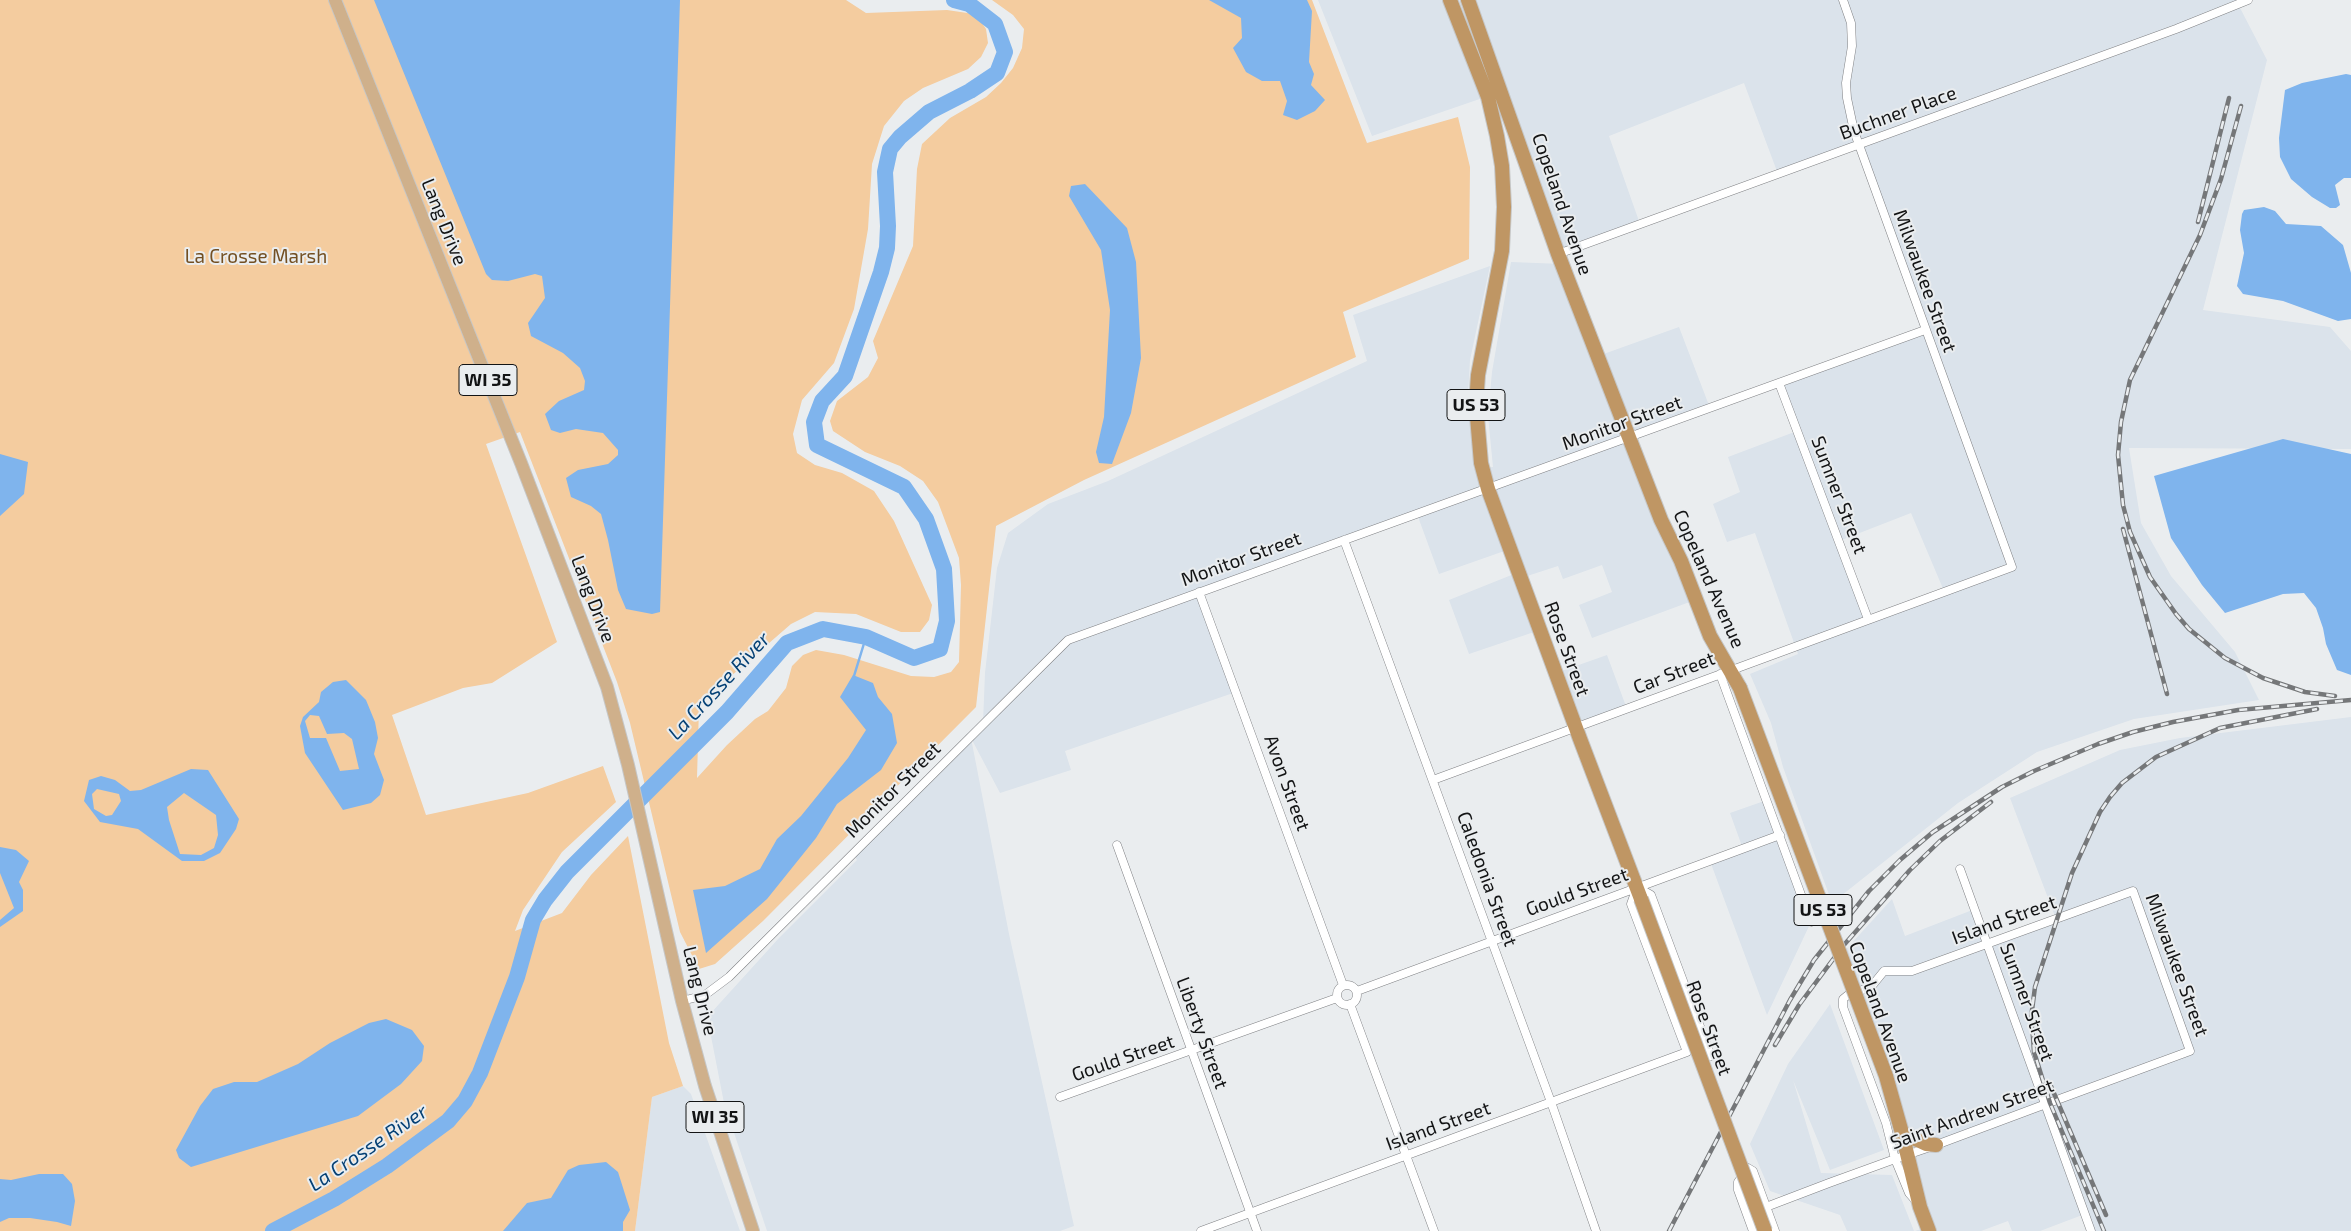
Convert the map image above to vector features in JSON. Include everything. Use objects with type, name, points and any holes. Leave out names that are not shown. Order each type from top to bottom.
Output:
[{"type":"highway","name":"Rose Street","points":[[1450,0],[1472,60],[1488,96],[1497,136],[1504,207],[1502,250],[1478,375],[1476,405],[1481,463],[1488,489],[1576,728],[1764,1231]]},
{"type":"highway","name":"Copeland Avenue","points":[[1468,0],[1558,254],[1629,438],[1661,520],[1681,561],[1725,672],[1740,688],[1886,1076],[1902,1133],[1900,1157],[1929,1231]]},
{"type":"highway","points":[[1902,1133],[1926,1144],[1936,1145]]},
{"type":"main road","name":"Lang Drive","points":[[335,0],[546,527],[607,687],[650,855],[682,1001],[705,1086],[753,1231]]},
{"type":"street","name":"Milwaukee Street","points":[[1843,0],[1852,32],[1846,98],[1859,145],[2012,567]]},
{"type":"street","name":"Buchner Place","points":[[1558,254],[2166,32],[2248,0]]},
{"type":"street","name":"Monitor Street","points":[[682,1001],[705,995],[729,977],[1068,640],[1925,330]]},
{"type":"street","name":"Sumner Street","points":[[1779,383],[1868,619]]},
{"type":"street","name":"Caledonia Street","points":[[1344,540],[1597,1230]]},
{"type":"street","name":"Car Street","points":[[1433,780],[2012,567]]},
{"type":"street","name":"Avon Street","points":[[1199,592],[1344,985]]},
{"type":"street","points":[[1725,672],[1811,922]]},
{"type":"street","name":"Gould Street","points":[[1357,991],[1492,941],[1639,893],[1780,835]]},
{"type":"street","name":"Liberty Street","points":[[1117,845],[1257,1231]]},
{"type":"street","name":"Sumner Street","points":[[1960,869],[2092,1231]]},
{"type":"street","name":"Milwaukee Street","points":[[2133,891],[2190,1051]]},
{"type":"street","name":"Island Street","points":[[1900,1157],[1842,1002],[1848,994],[1871,987],[1884,971],[1912,971],[2133,891]]},
{"type":"street","points":[[1639,893],[1652,895],[1711,1056]]},
{"type":"street","name":"Island Street","points":[[1201,1231],[1687,1052],[1631,904],[1639,893]]},
{"type":"street","points":[[1344,985],[1352,986],[1357,991],[1356,1000],[1350,1004],[1341,1003],[1337,998],[1337,991],[1344,985]]},
{"type":"street","name":"Gould Street","points":[[1060,1097],[1337,998]]},
{"type":"street","points":[[1350,1004],[1434,1231]]},
{"type":"street","name":"Saint Andrew Street","points":[[1766,1207],[2190,1051]]},
{"type":"street","points":[[1752,1231],[1737,1186],[1748,1168],[1753,1171],[1775,1231]]},
{"type":"shaded area","points":[[1318,0],[2242,0],[2238,4],[2267,60],[2203,310],[2330,327],[2351,351],[2351,449],[2129,448],[2141,523],[2171,576],[2235,652],[2259,700],[2134,719],[2037,752],[1958,803],[1832,903],[1783,767],[1771,723],[1750,674],[1798,654],[1755,533],[1727,542],[1713,504],[1740,492],[1728,457],[1797,431],[1779,383],[1925,330],[1859,145],[1778,174],[1744,83],[1609,136],[1640,224],[1558,254],[1503,91],[1372,136]],"holes":[[[1911,513],[1944,591],[1868,619],[1839,541]]]},
{"type":"shaded area","points":[[1511,262],[1562,264],[1598,356],[1679,327],[1710,408],[1630,437],[1695,600],[1592,638],[1579,605],[1612,592],[1602,565],[1563,579],[1558,566],[1521,578],[1540,630],[1469,654],[1449,600],[1519,572],[1510,549],[1439,574],[1417,514],[1200,592],[1236,692],[1065,751],[1071,770],[1000,793],[971,738],[1009,934],[1074,1226],[1060,1231],[767,1231],[724,1103],[710,1031],[710,1014],[779,938],[857,860],[853,853],[983,723],[985,673],[997,568],[1008,533],[1048,504],[1108,481],[1367,361],[1353,315],[1490,266],[1470,360],[1468,396],[1474,469],[1493,467],[1488,416],[1492,372]]},
{"type":"shaded area","points":[[1607,655],[1627,709],[1576,728],[1556,673]]},
{"type":"shaded area","points":[[2351,717],[2351,1231],[2091,1231],[2085,1214],[2040,1231],[2012,1231],[2008,1221],[1981,1231],[1915,1231],[1927,1227],[1906,1155],[1840,956],[1892,899],[1905,936],[1975,909],[1988,943],[2056,919],[2010,798],[2120,750],[2180,738]]},
{"type":"shaded area","points":[[1767,800],[1811,922],[1767,1015],[1710,861],[1743,849],[1730,813]]},
{"type":"shaded area","points":[[1830,1004],[1884,1150],[1830,1170],[1793,1080],[1821,1173],[1892,1175],[1914,1231],[1847,1231],[1840,1215],[1770,1191],[1750,1144],[1788,1064]]},
{"type":"shaded area","points":[[683,1086],[691,1094],[740,1231],[635,1231],[652,1097]]},
{"type":"green space","name":"La Crosse Marsh","points":[[0,0],[846,0],[866,13],[947,10],[974,14],[986,29],[988,43],[981,57],[968,69],[923,88],[904,101],[884,126],[872,164],[868,229],[854,309],[834,363],[802,400],[793,434],[797,453],[815,465],[842,473],[874,491],[894,521],[932,605],[929,620],[920,632],[901,632],[856,614],[815,612],[791,624],[707,697],[699,707],[697,778],[727,745],[755,719],[768,711],[786,688],[792,666],[803,655],[816,650],[844,655],[911,676],[934,677],[951,672],[959,662],[961,585],[959,558],[938,502],[923,481],[900,466],[865,452],[833,431],[830,421],[837,401],[868,377],[878,358],[873,341],[913,246],[917,169],[922,144],[950,118],[986,97],[1001,83],[1013,68],[1022,48],[1024,29],[1013,15],[992,0],[1312,0],[1367,143],[1458,117],[1470,167],[1469,259],[1343,312],[1356,357],[1084,480],[996,526],[976,707],[763,921],[715,964],[699,969],[680,932],[630,723],[617,682],[520,432],[486,444],[557,642],[492,683],[463,688],[392,715],[426,815],[528,793],[603,766],[616,802],[562,852],[523,910],[515,931],[562,913],[591,875],[628,836],[669,1043],[683,1086],[652,1097],[635,1231],[0,1231]]},
{"type":"water","points":[[374,0],[680,0],[660,612],[652,614],[626,609],[618,590],[601,514],[591,506],[571,497],[566,478],[578,470],[608,464],[618,455],[618,450],[603,433],[576,429],[560,433],[551,430],[545,414],[559,401],[584,390],[585,381],[580,368],[563,353],[531,336],[528,323],[545,298],[542,276],[535,274],[508,281],[492,280],[486,274]]},
{"type":"water","points":[[1209,0],[1307,0],[1312,11],[1309,62],[1314,74],[1311,85],[1325,100],[1315,111],[1297,120],[1283,115],[1287,101],[1280,81],[1262,81],[1246,72],[1233,48],[1242,38],[1241,18]]},
{"type":"water","points":[[2346,74],[2351,75],[2351,178],[2344,178],[2335,185],[2340,205],[2336,208],[2330,208],[2312,197],[2291,179],[2280,157],[2279,138],[2285,90],[2302,83]]},
{"type":"water","points":[[1085,184],[1127,228],[1136,262],[1141,358],[1131,413],[1112,464],[1099,463],[1096,452],[1104,417],[1110,310],[1101,250],[1069,196],[1071,186]]},
{"type":"water","points":[[2264,207],[2275,211],[2286,224],[2321,226],[2343,245],[2351,273],[2351,319],[2338,321],[2283,301],[2243,294],[2237,286],[2244,253],[2240,230],[2242,214],[2244,210]]},
{"type":"water","points":[[2283,439],[2351,454],[2351,675],[2337,670],[2326,644],[2316,608],[2304,593],[2283,594],[2225,613],[2202,585],[2171,538],[2154,476]]},
{"type":"water","points":[[0,454],[28,462],[24,494],[0,516]]},
{"type":"water","points":[[853,675],[873,683],[878,697],[892,714],[897,743],[881,770],[837,804],[816,838],[767,899],[706,953],[693,890],[725,886],[760,869],[777,839],[801,816],[848,758],[866,730],[840,697]]},
{"type":"water","points":[[346,680],[366,700],[375,722],[378,738],[374,754],[384,780],[380,795],[371,803],[343,810],[305,753],[300,726],[303,717],[319,702],[321,692],[333,682]],"holes":[[[310,715],[319,716],[327,734],[344,733],[352,739],[359,769],[340,771],[326,738],[310,738],[305,721]]]},
{"type":"water","points":[[191,769],[208,770],[239,819],[236,829],[220,853],[204,861],[182,861],[138,829],[100,822],[84,801],[89,780],[101,776],[115,780],[130,791],[141,790]],"holes":[[[97,789],[119,794],[121,801],[112,815],[106,816],[94,809],[92,794]],[[184,793],[216,815],[218,835],[214,848],[201,855],[180,854],[169,820],[167,807]]]},
{"type":"water","points":[[0,847],[16,850],[29,861],[19,882],[23,890],[23,911],[0,927],[0,920],[14,908],[0,873]]},
{"type":"water","points":[[386,1019],[412,1030],[424,1046],[422,1061],[401,1084],[358,1116],[191,1167],[179,1158],[176,1150],[200,1106],[213,1089],[234,1082],[257,1082],[298,1064],[330,1043],[369,1023]]},
{"type":"water","points":[[606,1162],[618,1172],[630,1210],[623,1222],[623,1231],[503,1231],[527,1203],[551,1198],[568,1170],[579,1165]]},
{"type":"water","points":[[39,1174],[63,1174],[72,1184],[75,1201],[71,1226],[30,1218],[9,1218],[0,1222],[0,1179],[11,1180]]},
{"type":"waterway","name":"La Crosse River","points":[[273,1231],[334,1199],[387,1166],[448,1121],[465,1101],[480,1073],[517,977],[533,920],[545,900],[567,872],[727,712],[787,643],[823,629],[866,637],[914,658],[940,649],[947,621],[944,569],[926,519],[904,487],[817,445],[814,422],[822,401],[845,376],[881,272],[887,248],[888,226],[885,172],[890,149],[900,137],[929,112],[970,91],[997,73],[1005,52],[995,24],[969,4],[954,0]]},
{"type":"waterway","points":[[854,676],[866,637]]},
{"type":"railway","points":[[2198,222],[2229,98]]},
{"type":"railway","points":[[2241,106],[2221,179],[2200,235],[2130,380],[2121,422],[2118,455],[2123,505],[2130,532],[2150,577],[2189,629],[2225,658],[2263,678],[2305,692],[2335,696]]},
{"type":"railway","points":[[2123,529],[2167,694]]},
{"type":"railway","points":[[1669,1231],[1790,1000],[1814,960],[1869,891],[1900,860],[1933,832],[2002,787],[2034,771],[2098,744],[2133,732],[2173,722],[2238,710],[2351,700]]},
{"type":"railway","points":[[2104,1231],[2050,1103],[2034,1052],[2031,1018],[2035,987],[2072,873],[2100,812],[2110,797],[2122,783],[2156,757],[2220,728],[2317,709]]},
{"type":"railway","points":[[1775,1045],[1799,1005],[1843,946],[1910,870],[1940,841],[1991,802]]},
{"type":"railway","points":[[2050,1084],[2106,1215]]}]
